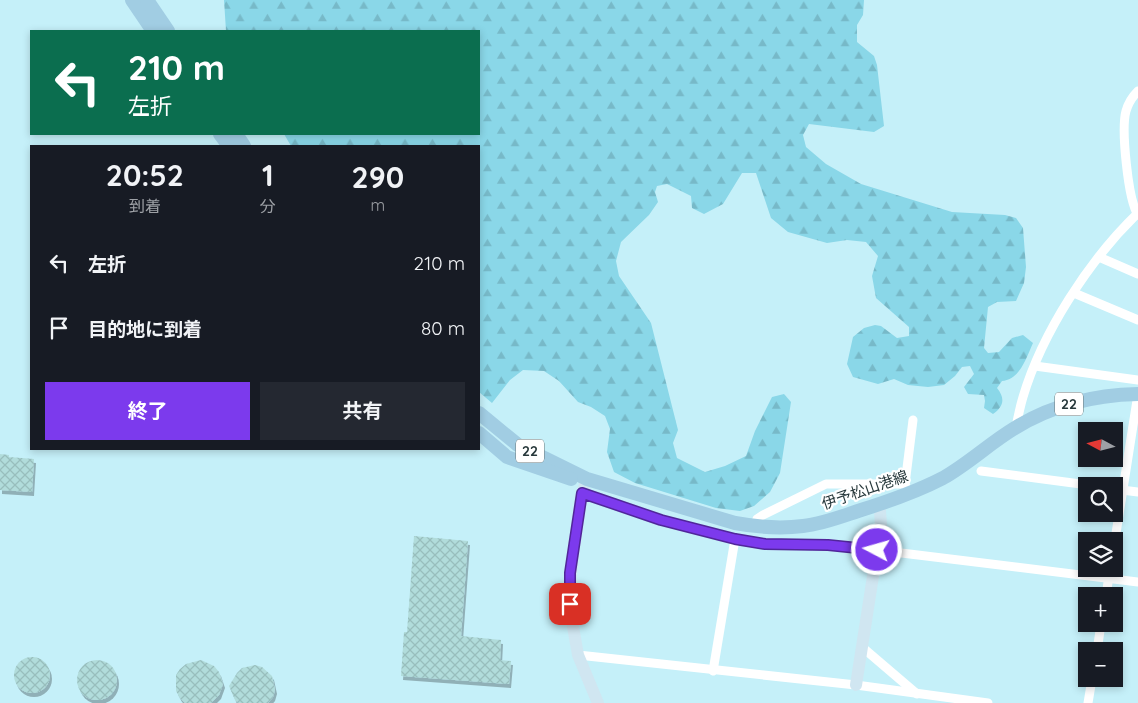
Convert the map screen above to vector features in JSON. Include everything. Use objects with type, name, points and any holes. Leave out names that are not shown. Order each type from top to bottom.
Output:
[{"type":"main road","points":[[132,0],[152,30]]},
{"type":"main road","points":[[147,0],[167,30]]},
{"type":"main road","name":"伊予松山港線","points":[[480,414],[518,445],[587,478],[735,523],[784,528],[822,523],[877,505],[907,489],[944,477],[1016,427],[1039,415],[1068,404],[1105,396],[1138,394]]},
{"type":"main road","name":"伊予松山港線","points":[[480,434],[507,457],[571,480],[587,478]]},
{"type":"street","points":[[1016,427],[1022,398],[1035,366],[1060,315],[1099,257],[1138,214],[1132,200],[1124,139],[1126,111],[1133,96],[1138,91]]},
{"type":"street","points":[[1099,257],[1138,274]]},
{"type":"street","points":[[1074,293],[1138,320]]},
{"type":"street","points":[[1035,366],[1138,380]]},
{"type":"street","points":[[1121,378],[1124,394]]},
{"type":"street","points":[[1121,477],[1138,394]]},
{"type":"street","points":[[754,526],[763,515],[823,485],[859,483],[907,489],[913,420]]},
{"type":"street","points":[[981,471],[1078,484]]},
{"type":"street","points":[[587,478],[582,493],[570,573],[570,604],[578,655],[598,703]]},
{"type":"street","points":[[1123,490],[1138,492]]},
{"type":"street","points":[[582,493],[661,520],[735,539],[765,544],[828,545],[1138,582]]},
{"type":"street","points":[[856,685],[881,518],[877,505]]},
{"type":"street","points":[[713,671],[735,539]]},
{"type":"street","points":[[1108,587],[1109,579]]},
{"type":"street","points":[[862,647],[917,694]]},
{"type":"street","points":[[578,655],[856,685],[988,703]]},
{"type":"street","points":[[1088,703],[1091,687]]},
{"type":"green space","points":[[224,0],[864,0],[863,15],[857,25],[857,42],[874,56],[877,65],[884,126],[874,132],[809,124],[803,135],[806,147],[826,164],[861,184],[952,212],[1005,215],[1016,218],[1023,228],[1026,267],[1024,283],[1016,301],[997,302],[988,307],[984,348],[988,353],[999,352],[1012,338],[1023,335],[1033,343],[1018,372],[1008,380],[1002,381],[997,388],[1002,396],[1002,402],[999,409],[993,414],[984,408],[984,395],[968,394],[964,387],[974,374],[970,366],[962,367],[944,385],[928,387],[908,385],[894,379],[878,384],[853,377],[847,364],[853,337],[864,328],[875,325],[881,326],[897,338],[909,336],[909,327],[876,298],[872,276],[878,256],[866,242],[847,240],[827,243],[788,232],[771,218],[756,173],[742,173],[723,204],[704,214],[692,208],[691,196],[667,184],[657,186],[655,192],[658,202],[649,215],[621,242],[616,261],[619,276],[651,323],[678,430],[673,443],[677,458],[705,472],[725,466],[746,456],[755,431],[772,397],[784,394],[791,402],[780,473],[770,492],[754,506],[740,511],[716,508],[635,483],[614,472],[607,452],[610,429],[605,416],[591,407],[578,402],[559,381],[544,371],[523,370],[510,380],[492,403],[480,393],[480,145],[290,145],[285,135],[480,135],[480,30],[226,30]]},
{"type":"building","points":[[0,454],[9,455],[9,457],[34,459],[32,492],[0,490]]},
{"type":"building","points":[[414,536],[468,541],[461,636],[501,640],[500,660],[511,661],[509,684],[401,676],[404,632],[407,632]]},
{"type":"building","points":[[32,657],[45,662],[50,675],[45,688],[32,693],[19,688],[14,675],[19,662]]},
{"type":"building","points":[[97,660],[111,666],[117,680],[111,694],[97,700],[83,694],[77,680],[83,666]]},
{"type":"building","points":[[201,660],[214,666],[219,672],[223,684],[219,695],[211,703],[185,703],[176,691],[176,675],[186,664]]},
{"type":"building","points":[[255,665],[262,667],[272,676],[275,690],[273,697],[268,703],[239,703],[235,700],[229,686],[242,668]]},
{"type":"route","points":[[570,604],[570,573],[582,493],[661,520],[735,539],[765,544],[810,544],[877,550]]}]
